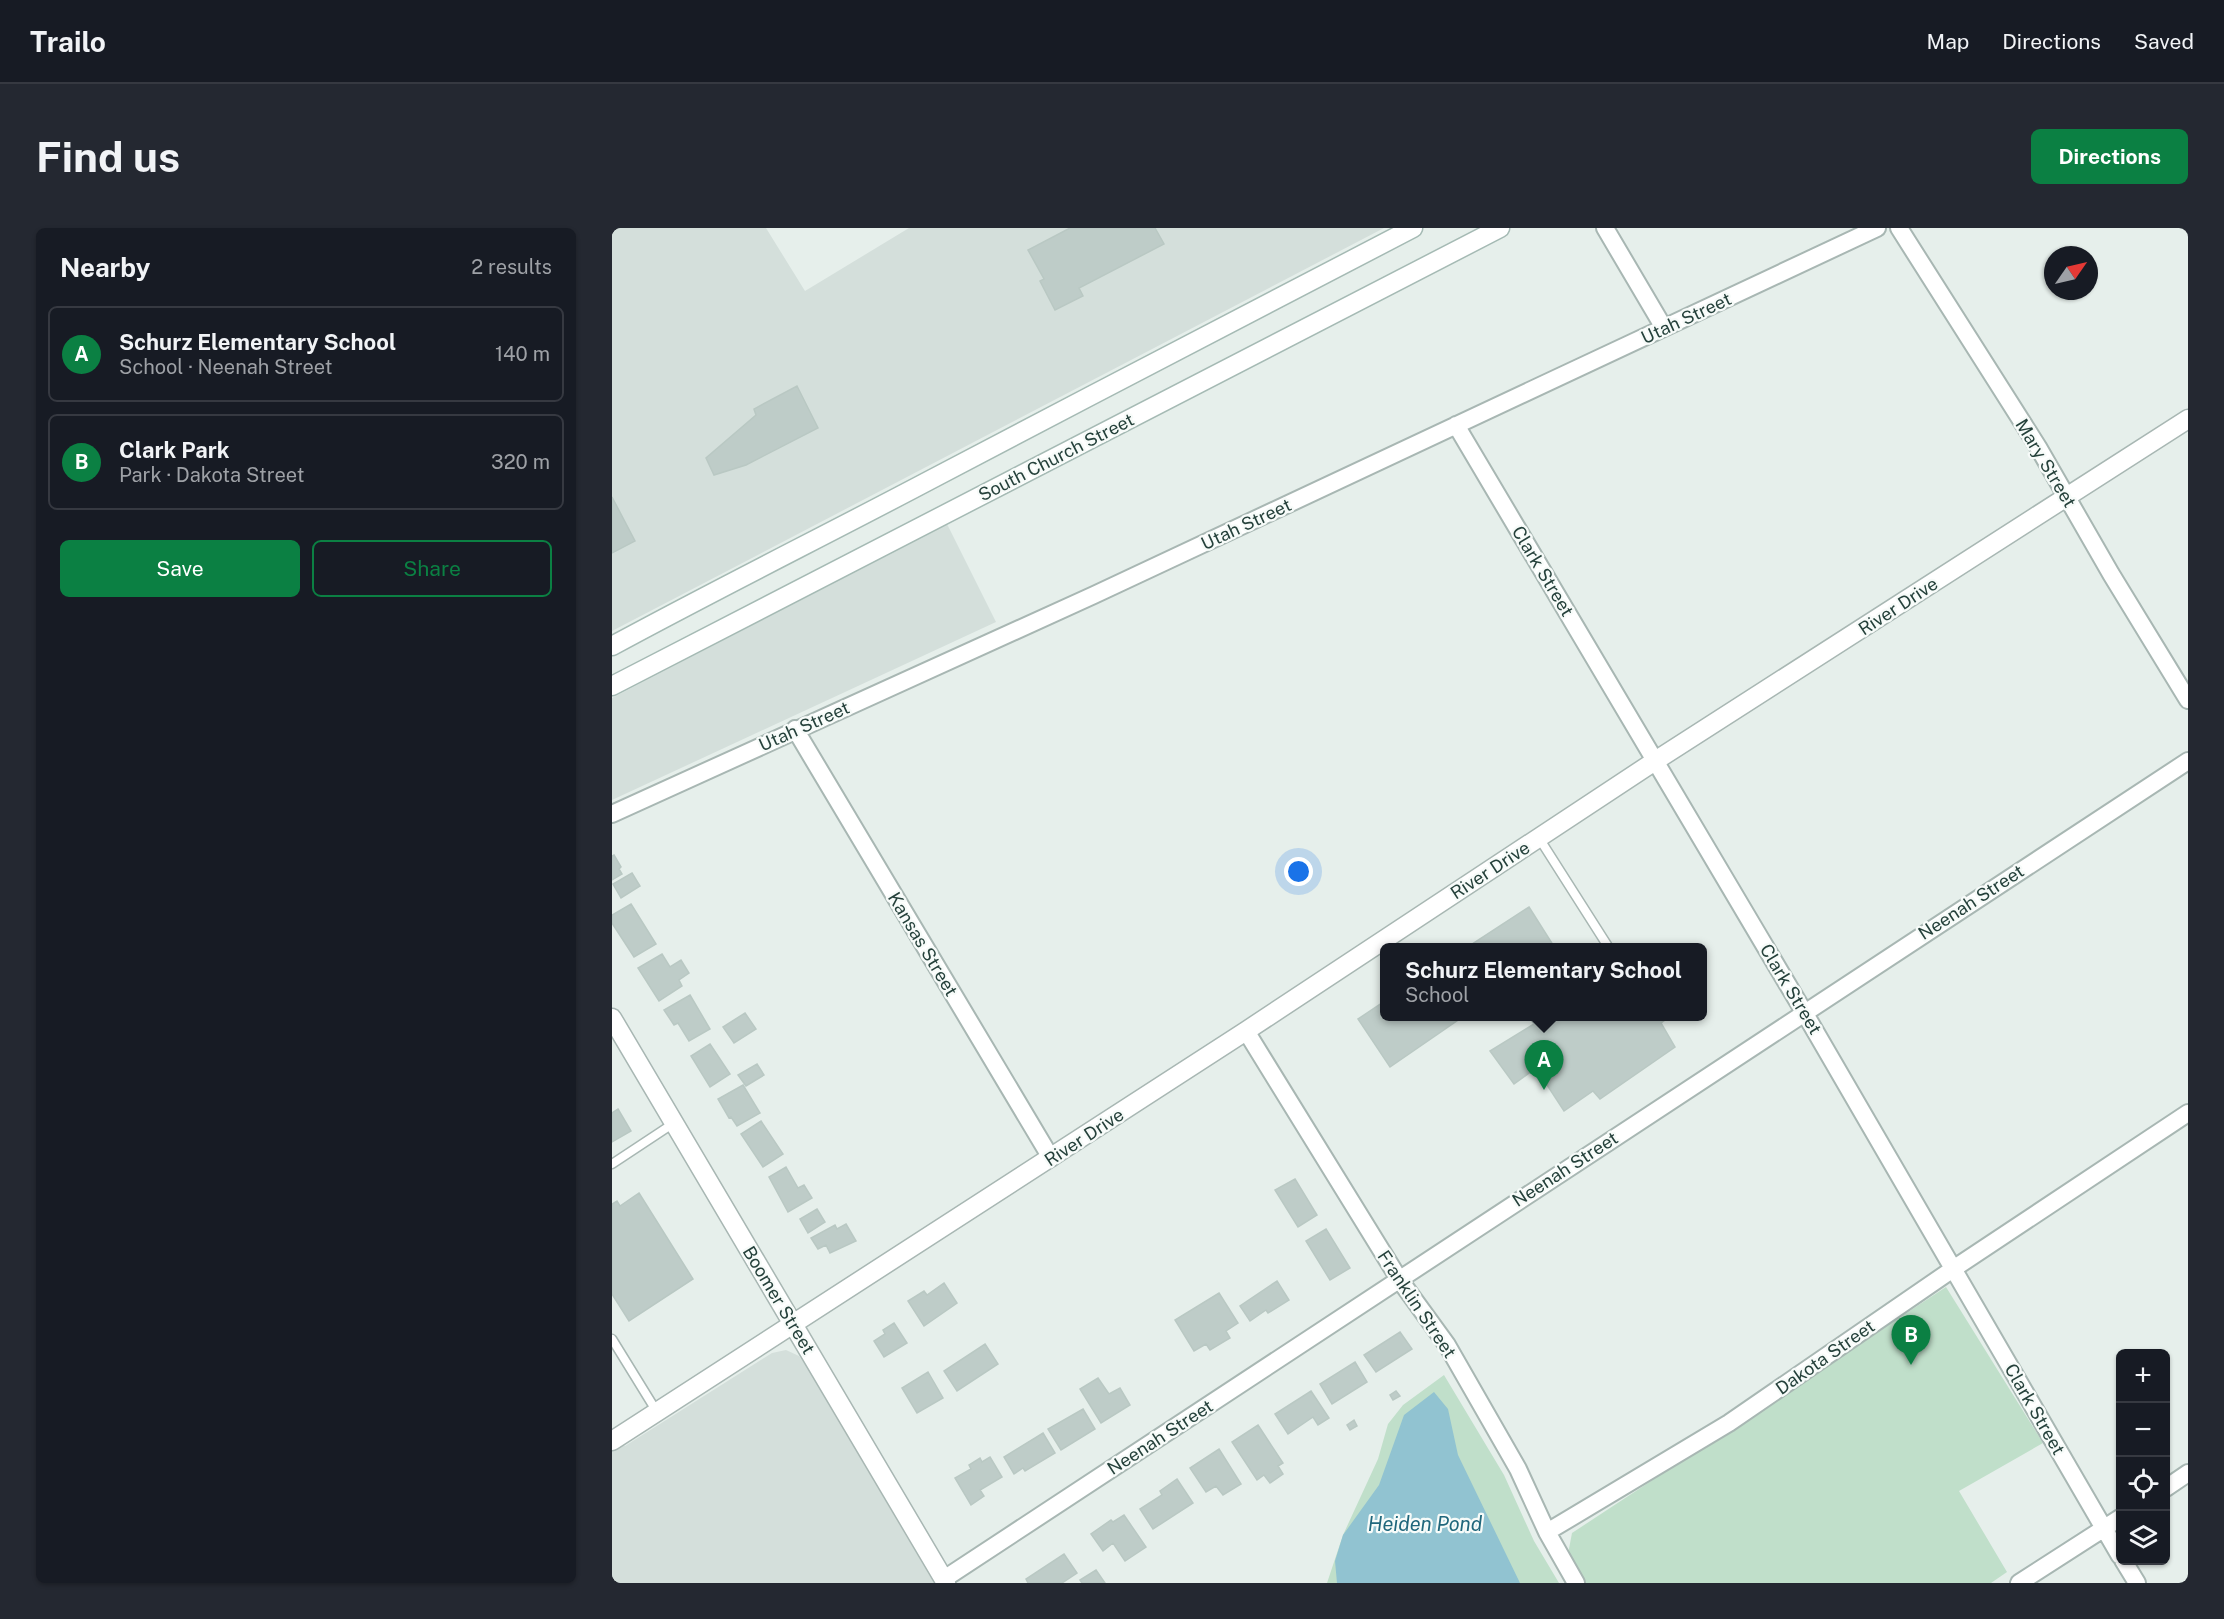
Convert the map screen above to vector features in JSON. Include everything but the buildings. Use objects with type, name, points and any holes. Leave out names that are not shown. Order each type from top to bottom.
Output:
[{"type":"street","name":"South Church Street","points":[[612,646],[1198,338],[1413,228]]},
{"type":"street","name":"South Church Street","points":[[612,686],[1500,228]]},
{"type":"street","points":[[1605,228],[1664,328]]},
{"type":"street","name":"Utah Street","points":[[612,814],[1094,595],[1877,228]]},
{"type":"street","name":"Mary Street","points":[[1899,228],[2038,447],[2188,700]]},
{"type":"street","name":"River Drive","points":[[1380,943],[1655,761],[2188,419]]},
{"type":"street","name":"Clark Street","points":[[1456,425],[1804,1012],[2116,1548]]},
{"type":"street","name":"Kansas Street","points":[[795,729],[1051,1158]]},
{"type":"street","name":"Neenah Street","points":[[945,1581],[1399,1279],[2188,761]]},
{"type":"street","name":"River Drive","points":[[612,1441],[1380,943]]},
{"type":"street","name":"Boomer Street","points":[[612,1018],[945,1581]]},
{"type":"street","name":"Franklin Street","points":[[1246,1032],[1399,1279],[1447,1345],[1518,1469],[1547,1532],[1576,1583]]},
{"type":"street","name":"Dakota Street","points":[[1547,1532],[1730,1423],[1953,1269],[2188,1113]]},
{"type":"street","points":[[2170,1485],[2188,1473]]},
{"type":"street","points":[[2019,1583],[2116,1521]]},
{"type":"street","points":[[2126,1565],[2137,1583]]},
{"type":"lane","points":[[1539,838],[1606,943]]},
{"type":"lane","points":[[612,1164],[674,1123]]},
{"type":"lane","points":[[612,1339],[657,1412]]},
{"type":"shaded area","points":[[612,228],[766,228],[805,291],[909,228],[1384,228],[612,631]]},
{"type":"shaded area","points":[[947,524],[996,622],[612,800],[612,698]]},
{"type":"shaded area","points":[[786,1350],[799,1356],[807,1367],[934,1583],[612,1583],[612,1433],[625,1446],[772,1353]]},
{"type":"green space","points":[[1946,1287],[2043,1443],[1959,1491],[2007,1572],[1991,1583],[1585,1583],[1568,1554],[1572,1533]]},
{"type":"green space","name":"Heiden Pond","points":[[1444,1375],[1504,1475],[1534,1541],[1559,1583],[1327,1583],[1343,1535],[1378,1459],[1388,1424],[1403,1405]]},
{"type":"water","name":"Heiden Pond","points":[[1434,1392],[1448,1409],[1458,1455],[1520,1583],[1337,1583],[1335,1561],[1343,1535],[1379,1485],[1404,1415]]},
{"type":"place","name":"Schurz Elementary School","points":[[1544,1090]]},
{"type":"place","name":"Clark Park","points":[[1911,1365]]}]
